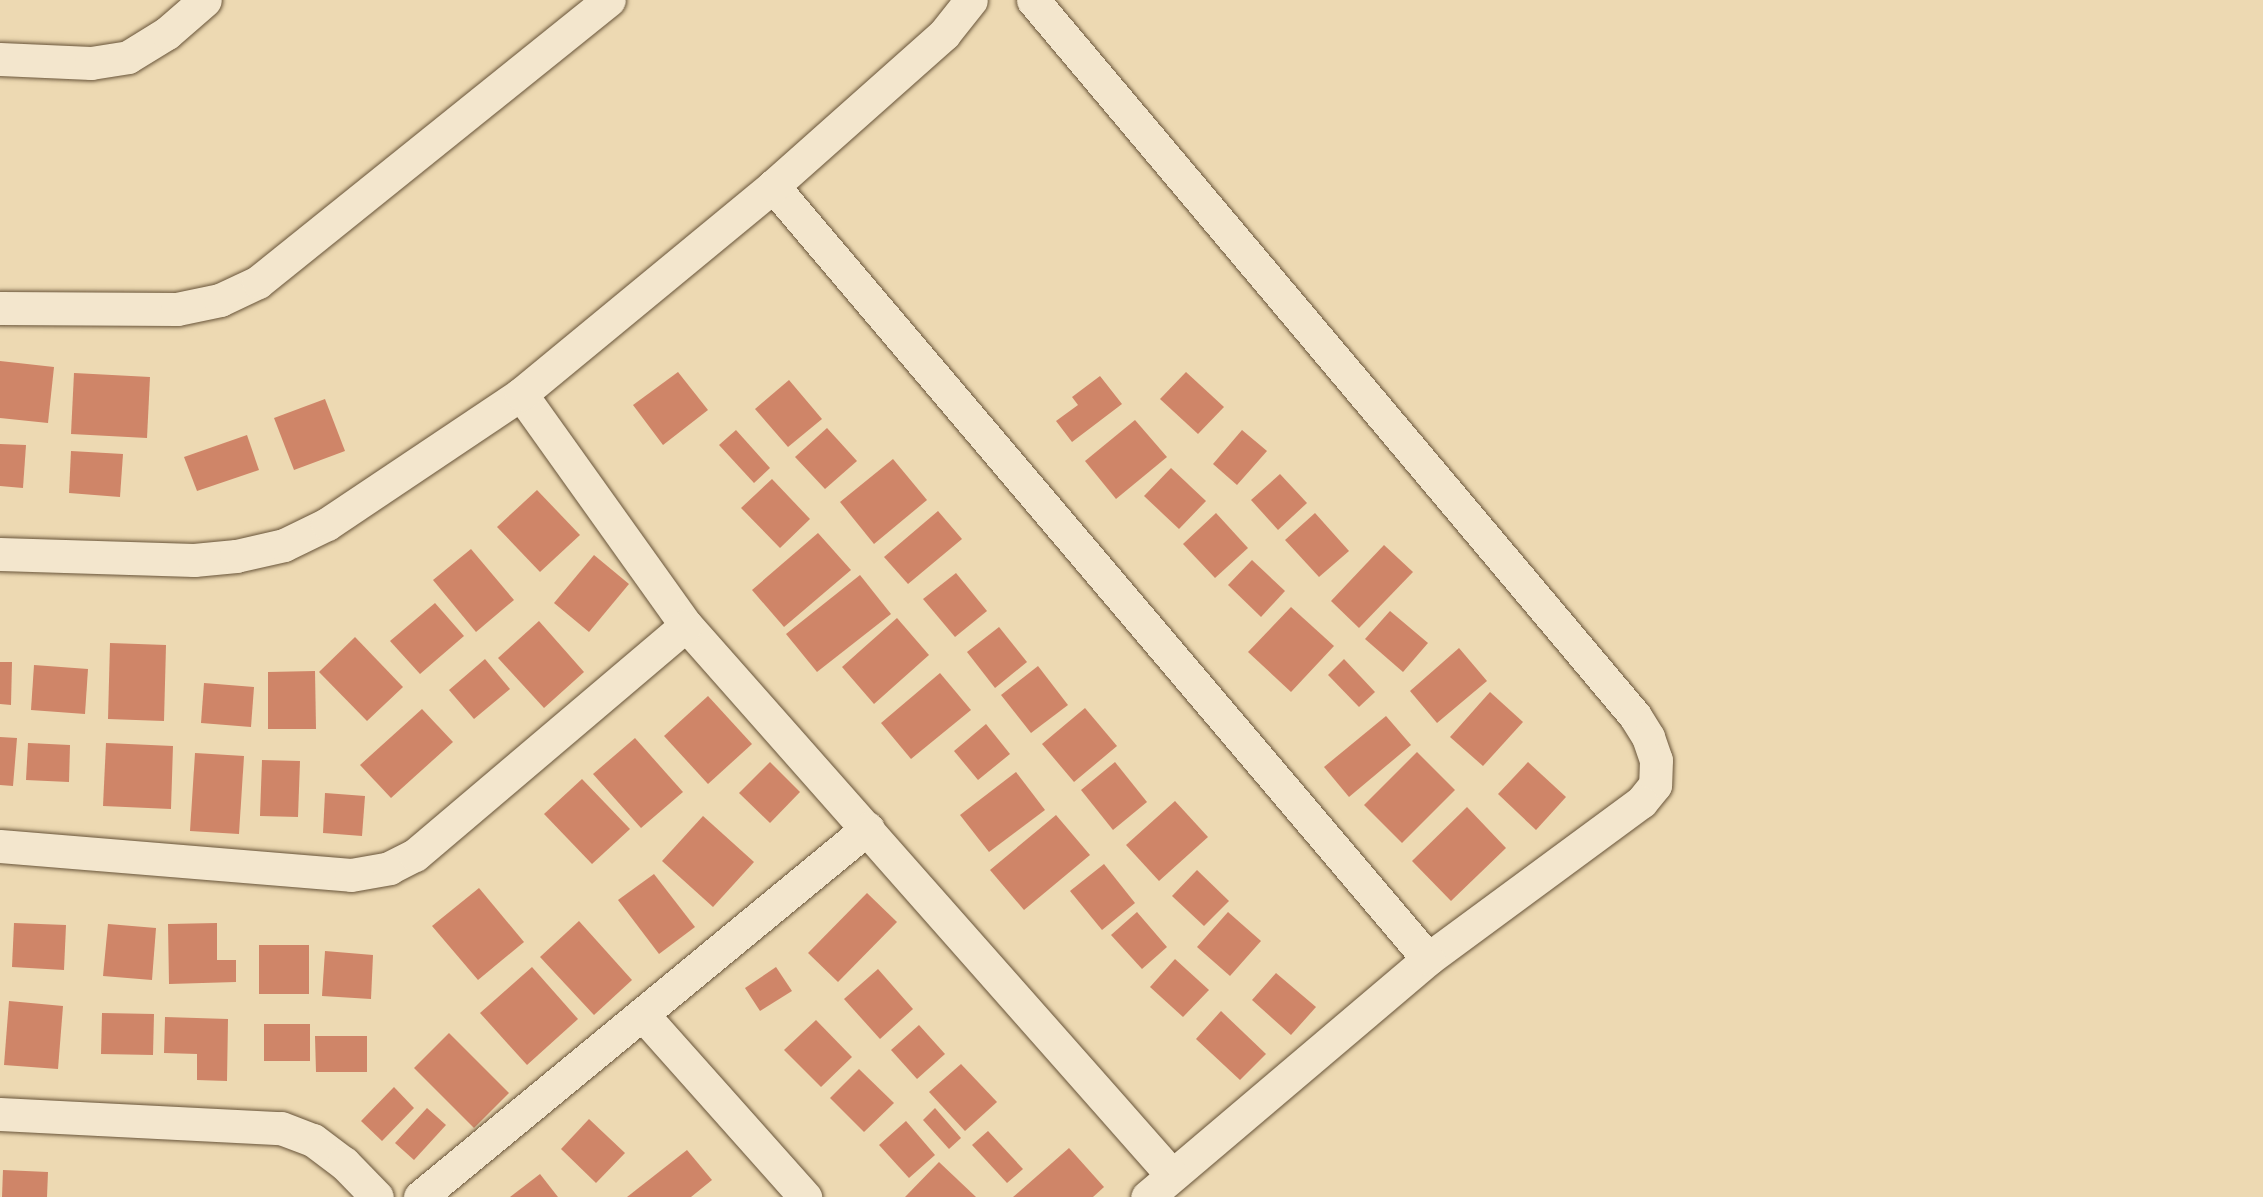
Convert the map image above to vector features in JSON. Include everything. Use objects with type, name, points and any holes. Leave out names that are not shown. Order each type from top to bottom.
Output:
[{"type":"street","points":[[0,59],[91,63],[128,57],[167,33],[206,0]]},
{"type":"street","points":[[0,308],[177,309],[220,300],[258,282],[609,0]]},
{"type":"street","points":[[0,554],[194,560],[236,556],[284,545],[327,525],[521,394],[773,186],[944,34],[971,0]]},
{"type":"street","points":[[1033,0],[1635,716],[1648,737],[1656,760],[1654,785],[1641,802],[1428,959],[1147,1197]]},
{"type":"street","points":[[773,186],[1428,959]]},
{"type":"street","points":[[521,394],[686,625],[868,828],[1172,1175]]},
{"type":"street","points":[[0,846],[351,875],[389,868],[415,855],[686,625]]},
{"type":"street","points":[[420,1197],[868,828]]},
{"type":"street","points":[[643,1015],[805,1197]]},
{"type":"street","points":[[0,1114],[281,1128],[313,1140],[344,1163],[377,1197]]},
{"type":"building","points":[[0,361],[54,367],[48,423],[0,418]]},
{"type":"building","points":[[678,372],[708,410],[663,445],[633,405]]},
{"type":"building","points":[[1186,372],[1224,407],[1198,434],[1160,399]]},
{"type":"building","points":[[74,373],[150,377],[147,438],[71,434]]},
{"type":"building","points":[[1100,376],[1122,404],[1072,442],[1056,421],[1078,405],[1072,397]]},
{"type":"building","points":[[789,380],[822,419],[788,447],[755,409]]},
{"type":"building","points":[[325,399],[345,451],[294,470],[274,418]]},
{"type":"building","points":[[1135,420],[1167,457],[1116,499],[1085,461]]},
{"type":"building","points":[[827,428],[857,461],[825,489],[795,457]]},
{"type":"building","points":[[736,430],[770,468],[754,483],[719,445]]},
{"type":"building","points":[[1242,430],[1267,451],[1237,485],[1213,464]]},
{"type":"building","points":[[247,435],[259,470],[197,491],[184,457]]},
{"type":"building","points":[[0,444],[26,445],[23,488],[0,486]]},
{"type":"building","points":[[71,451],[123,454],[120,497],[69,493]]},
{"type":"building","points":[[893,459],[927,500],[874,544],[840,502]]},
{"type":"building","points":[[1171,468],[1206,501],[1179,529],[1144,496]]},
{"type":"building","points":[[1280,474],[1307,503],[1278,530],[1251,500]]},
{"type":"building","points":[[772,479],[810,519],[780,548],[741,508]]},
{"type":"building","points":[[537,490],[580,535],[540,572],[497,527]]},
{"type":"building","points":[[938,511],[962,539],[908,584],[884,557]]},
{"type":"building","points":[[1216,513],[1248,548],[1215,578],[1183,544]]},
{"type":"building","points":[[1315,513],[1349,551],[1319,577],[1285,540]]},
{"type":"building","points":[[818,533],[851,570],[784,627],[752,590]]},
{"type":"building","points":[[1384,545],[1413,572],[1359,628],[1331,601]]},
{"type":"building","points":[[471,549],[514,600],[476,632],[433,580]]},
{"type":"building","points":[[594,555],[629,584],[589,632],[554,603]]},
{"type":"building","points":[[1252,560],[1285,591],[1261,617],[1228,585]]},
{"type":"building","points":[[956,573],[987,611],[955,637],[923,599]]},
{"type":"building","points":[[860,575],[891,614],[817,672],[786,634]]},
{"type":"building","points":[[435,603],[464,636],[420,674],[390,641]]},
{"type":"building","points":[[1291,607],[1334,646],[1291,692],[1248,652]]},
{"type":"building","points":[[1390,611],[1428,643],[1403,672],[1365,639]]},
{"type":"building","points":[[897,618],[929,655],[874,704],[842,667]]},
{"type":"building","points":[[539,621],[584,672],[544,708],[498,658]]},
{"type":"building","points":[[999,627],[1027,662],[995,688],[967,652]]},
{"type":"building","points":[[355,637],[403,687],[367,721],[319,672]]},
{"type":"building","points":[[110,643],[166,645],[164,721],[108,719]]},
{"type":"building","points":[[1459,648],[1487,681],[1437,723],[1410,691]]},
{"type":"building","points":[[485,659],[510,689],[474,719],[449,690]]},
{"type":"building","points":[[1344,659],[1375,692],[1359,707],[1328,675]]},
{"type":"building","points":[[0,662],[12,662],[11,705],[0,704]]},
{"type":"building","points":[[34,665],[88,669],[85,714],[31,710]]},
{"type":"building","points":[[1038,666],[1068,705],[1031,733],[1001,695]]},
{"type":"building","points":[[315,671],[316,729],[268,729],[268,672]]},
{"type":"building","points":[[940,673],[971,710],[911,759],[881,723]]},
{"type":"building","points":[[204,683],[254,687],[251,727],[201,723]]},
{"type":"building","points":[[1490,692],[1523,722],[1483,766],[1450,737]]},
{"type":"building","points":[[708,696],[752,744],[708,784],[664,736]]},
{"type":"building","points":[[1085,708],[1117,746],[1074,782],[1042,744]]},
{"type":"building","points":[[422,709],[453,742],[391,798],[360,765]]},
{"type":"building","points":[[1386,716],[1411,745],[1349,797],[1324,767]]},
{"type":"building","points":[[986,724],[1010,754],[978,780],[954,751]]},
{"type":"building","points":[[0,737],[17,738],[13,786],[0,785]]},
{"type":"building","points":[[635,738],[683,792],[641,828],[593,774]]},
{"type":"building","points":[[28,743],[70,745],[69,782],[26,780]]},
{"type":"building","points":[[106,743],[173,746],[171,809],[103,806]]},
{"type":"building","points":[[1417,752],[1455,790],[1402,843],[1364,805]]},
{"type":"building","points":[[195,753],[244,756],[239,834],[190,831]]},
{"type":"building","points":[[262,760],[300,761],[298,817],[260,816]]},
{"type":"building","points":[[770,762],[800,792],[770,823],[739,793]]},
{"type":"building","points":[[1115,762],[1147,802],[1113,830],[1081,790]]},
{"type":"building","points":[[1528,762],[1566,797],[1536,830],[1498,794]]},
{"type":"building","points":[[1016,772],[1045,810],[989,852],[960,815]]},
{"type":"building","points":[[582,779],[630,829],[592,864],[544,814]]},
{"type":"building","points":[[325,793],[365,796],[362,836],[323,833]]},
{"type":"building","points":[[1175,801],[1208,837],[1159,881],[1126,845]]},
{"type":"building","points":[[1467,807],[1506,848],[1451,901],[1412,861]]},
{"type":"building","points":[[1056,815],[1090,855],[1024,910],[990,870]]},
{"type":"building","points":[[703,816],[754,862],[713,907],[662,861]]},
{"type":"building","points":[[1104,864],[1135,903],[1102,930],[1070,891]]},
{"type":"building","points":[[1197,870],[1229,901],[1204,926],[1172,896]]},
{"type":"building","points":[[654,874],[695,927],[659,954],[618,900]]},
{"type":"building","points":[[479,888],[524,942],[478,980],[432,926]]},
{"type":"building","points":[[867,893],[897,922],[838,982],[808,953]]},
{"type":"building","points":[[1137,912],[1167,947],[1142,969],[1111,935]]},
{"type":"building","points":[[1228,912],[1261,941],[1230,976],[1197,947]]},
{"type":"building","points":[[579,921],[632,980],[594,1015],[540,957]]},
{"type":"building","points":[[14,923],[66,925],[64,970],[12,967]]},
{"type":"building","points":[[217,923],[217,960],[236,960],[236,982],[169,984],[168,924]]},
{"type":"building","points":[[108,924],[156,928],[152,980],[103,976]]},
{"type":"building","points":[[259,945],[309,945],[309,994],[259,994]]},
{"type":"building","points":[[325,951],[373,955],[371,999],[322,996]]},
{"type":"building","points":[[1175,959],[1209,990],[1183,1017],[1150,987]]},
{"type":"building","points":[[532,967],[578,1019],[527,1065],[480,1013]]},
{"type":"building","points":[[776,967],[792,991],[760,1011],[745,988]]},
{"type":"building","points":[[878,969],[913,1009],[880,1039],[844,999]]},
{"type":"building","points":[[1276,973],[1316,1007],[1291,1035],[1252,1000]]},
{"type":"building","points":[[9,1001],[63,1006],[58,1069],[4,1065]]},
{"type":"building","points":[[1221,1011],[1266,1054],[1240,1080],[1196,1039]]},
{"type":"building","points":[[102,1013],[154,1014],[153,1055],[101,1054]]},
{"type":"building","points":[[165,1017],[228,1019],[227,1081],[197,1080],[197,1054],[164,1053]]},
{"type":"building","points":[[816,1020],[852,1057],[821,1087],[784,1050]]},
{"type":"building","points":[[264,1024],[310,1024],[310,1061],[264,1061]]},
{"type":"building","points":[[919,1025],[945,1054],[917,1079],[891,1050]]},
{"type":"building","points":[[449,1033],[509,1093],[474,1128],[414,1068]]},
{"type":"building","points":[[315,1036],[367,1036],[367,1072],[316,1072]]},
{"type":"building","points":[[961,1064],[997,1102],[965,1131],[929,1092]]},
{"type":"building","points":[[859,1069],[894,1103],[864,1132],[830,1098]]},
{"type":"building","points":[[394,1087],[414,1108],[382,1141],[361,1121]]},
{"type":"building","points":[[427,1108],[446,1125],[414,1160],[395,1143]]},
{"type":"building","points":[[935,1108],[961,1138],[949,1149],[923,1120]]},
{"type":"building","points":[[589,1119],[625,1153],[596,1183],[561,1149]]},
{"type":"building","points":[[906,1121],[935,1155],[909,1178],[879,1145]]},
{"type":"building","points":[[988,1131],[1023,1169],[1007,1183],[972,1145]]},
{"type":"building","points":[[1069,1148],[1104,1187],[1093,1197],[1013,1197]]},
{"type":"building","points":[[687,1150],[712,1180],[691,1197],[627,1197]]},
{"type":"building","points":[[939,1162],[976,1197],[905,1197]]},
{"type":"building","points":[[3,1170],[48,1172],[47,1197],[2,1197]]},
{"type":"building","points":[[540,1174],[558,1197],[510,1197]]}]
